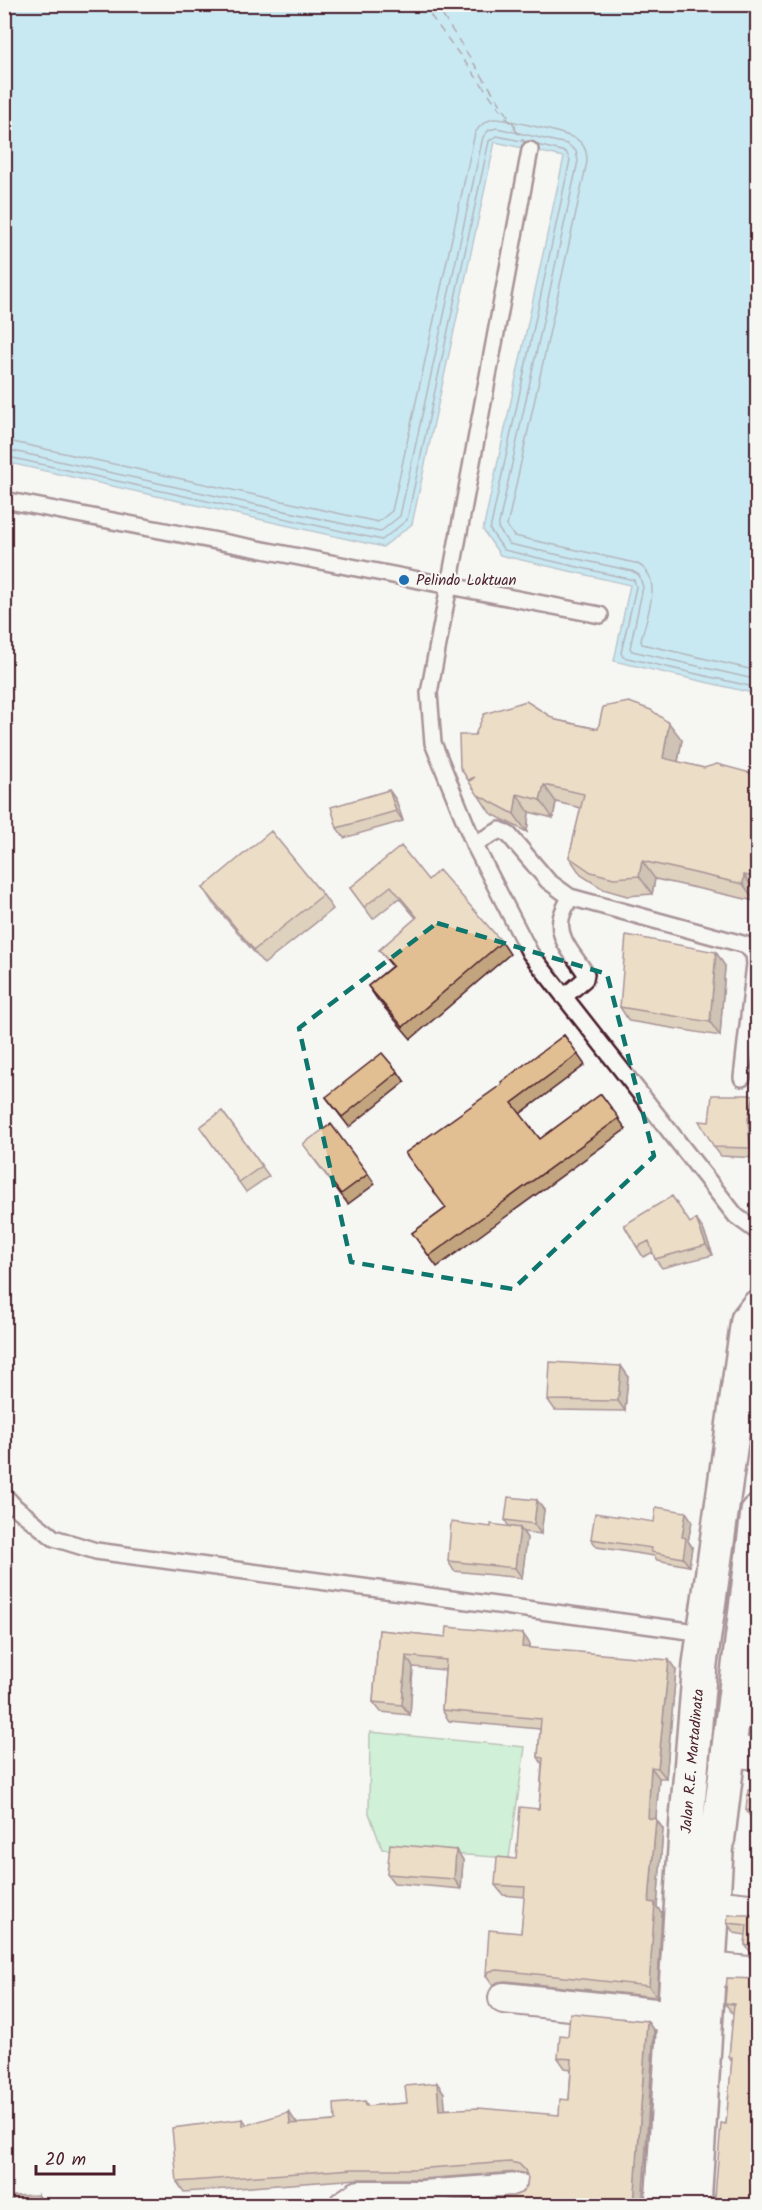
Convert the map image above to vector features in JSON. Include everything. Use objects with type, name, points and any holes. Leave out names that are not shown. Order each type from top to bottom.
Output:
[{"type":"street","name":"Jalan R.E. Martadinata","points":[[662,2205],[687,1818],[702,1648],[754,1316]]},
{"type":"street","points":[[694,2205],[716,1852],[743,1752],[738,1668],[752,1603],[758,1512]]},
{"type":"street","points":[[702,1648],[738,1668]]},
{"type":"street","points":[[712,1905],[758,1910]]},
{"type":"street","points":[[709,1968],[758,1973]]},
{"type":"street","points":[[504,1998],[674,2016]]},
{"type":"street","points":[[344,2205],[358,2196],[422,2196],[518,2189]]},
{"type":"lane","points":[[530,150],[429,693],[433,742],[474,843],[530,953],[736,1216],[758,1232]]},
{"type":"lane","points":[[4,500],[600,615]]},
{"type":"lane","points":[[474,843],[501,830],[510,836],[548,881],[570,897],[746,945],[754,954],[755,964],[742,1078]]},
{"type":"lane","points":[[564,997],[585,980],[586,974],[561,934],[561,919],[570,897]]},
{"type":"lane","points":[[4,1495],[15,1507],[54,1538],[96,1551],[702,1648]]},
{"type":"highlighted area","points":[[437,923],[607,974],[654,1156],[513,1289],[351,1262],[299,1028]]},
{"type":"green space","points":[[370,1732],[525,1747],[509,1858],[382,1849],[369,1813]]},
{"type":"water","points":[[5,5],[757,5],[757,694],[614,661],[630,585],[500,555],[483,530],[564,157],[495,142],[412,524],[383,547],[5,462]]},
{"type":"building","points":[[526,701],[556,720],[598,729],[603,707],[629,702],[651,710],[669,723],[663,758],[704,768],[717,764],[758,775],[758,878],[744,875],[743,884],[642,861],[639,876],[614,878],[591,872],[569,857],[584,794],[544,785],[540,800],[517,794],[514,814],[478,795],[469,782],[475,777],[468,780],[460,767],[459,735],[475,735],[484,714]]},
{"type":"building","points":[[389,790],[396,811],[337,828],[331,807]]},
{"type":"building","points":[[271,831],[323,895],[254,950],[203,888]]},
{"type":"building","points":[[401,846],[428,880],[439,870],[502,942],[403,1027],[368,986],[393,966],[379,950],[417,917],[391,886],[364,907],[350,888]]},
{"type":"building","points":[[626,935],[716,952],[710,1022],[620,1007]]},
{"type":"building","points":[[564,1035],[578,1054],[512,1103],[540,1139],[601,1094],[619,1118],[429,1256],[412,1233],[446,1208],[405,1153],[502,1084],[501,1082]]},
{"type":"building","points":[[382,1053],[398,1072],[342,1117],[326,1097]]},
{"type":"building","points":[[712,1095],[754,1095],[748,1118],[750,1148],[714,1147],[699,1121],[709,1122]]},
{"type":"building","points":[[222,1111],[262,1166],[239,1182],[200,1127]]},
{"type":"building","points":[[331,1124],[368,1174],[341,1194],[303,1144]]},
{"type":"building","points":[[672,1196],[690,1223],[696,1219],[706,1245],[655,1259],[649,1241],[637,1247],[624,1225]]},
{"type":"building","points":[[550,1362],[621,1366],[618,1401],[548,1400]]},
{"type":"building","points":[[508,1497],[537,1500],[534,1524],[505,1520]]},
{"type":"building","points":[[656,1507],[686,1512],[682,1537],[686,1538],[683,1558],[651,1552],[652,1548],[591,1539],[595,1513],[654,1522]]},
{"type":"building","points":[[451,1522],[520,1528],[515,1568],[448,1561]]},
{"type":"building","points":[[447,1627],[523,1634],[522,1647],[669,1660],[658,1768],[651,1767],[648,1818],[656,1819],[649,1902],[655,1903],[649,1986],[498,1970],[490,1971],[486,1975],[489,1930],[521,1933],[525,1887],[495,1885],[497,1857],[516,1859],[520,1807],[539,1809],[543,1758],[538,1757],[541,1719],[442,1710],[446,1660],[406,1656],[402,1705],[373,1702],[379,1630],[446,1637]]},
{"type":"building","points":[[758,1759],[758,1811],[746,1810],[748,1790],[752,1790],[755,1760]]},
{"type":"building","points":[[390,1844],[456,1850],[454,1879],[387,1874]]},
{"type":"building","points":[[728,1915],[758,1915],[758,1948],[745,1945],[747,1925],[727,1923]]},
{"type":"building","points":[[727,1978],[758,1979],[758,2205],[712,2205],[713,2197],[715,2197],[721,2123],[726,2124],[732,2058],[729,2057],[734,2004],[725,2003]]},
{"type":"building","points":[[570,2013],[647,2021],[634,2205],[366,2205],[366,2203],[416,2203],[513,2196],[521,2193],[527,2186],[528,2178],[525,2170],[519,2164],[510,2162],[414,2169],[352,2169],[177,2182],[172,2128],[243,2119],[243,2126],[289,2112],[290,2124],[335,2121],[334,2104],[365,2101],[366,2106],[407,2103],[405,2086],[437,2083],[439,2110],[478,2108],[559,2115],[560,2099],[569,2100],[572,2059],[558,2058],[560,2035],[568,2036]]},
{"type":"building","points":[[38,2195],[38,2205],[4,2205],[4,2200],[13,2200],[13,2196]]},
{"type":"ferry route","points":[[422,4],[526,144]]},
{"type":"ferry route","points":[[435,4],[520,134]]},
{"type":"place","name":"Pelindo Loktuan","points":[[404,580]]}]
